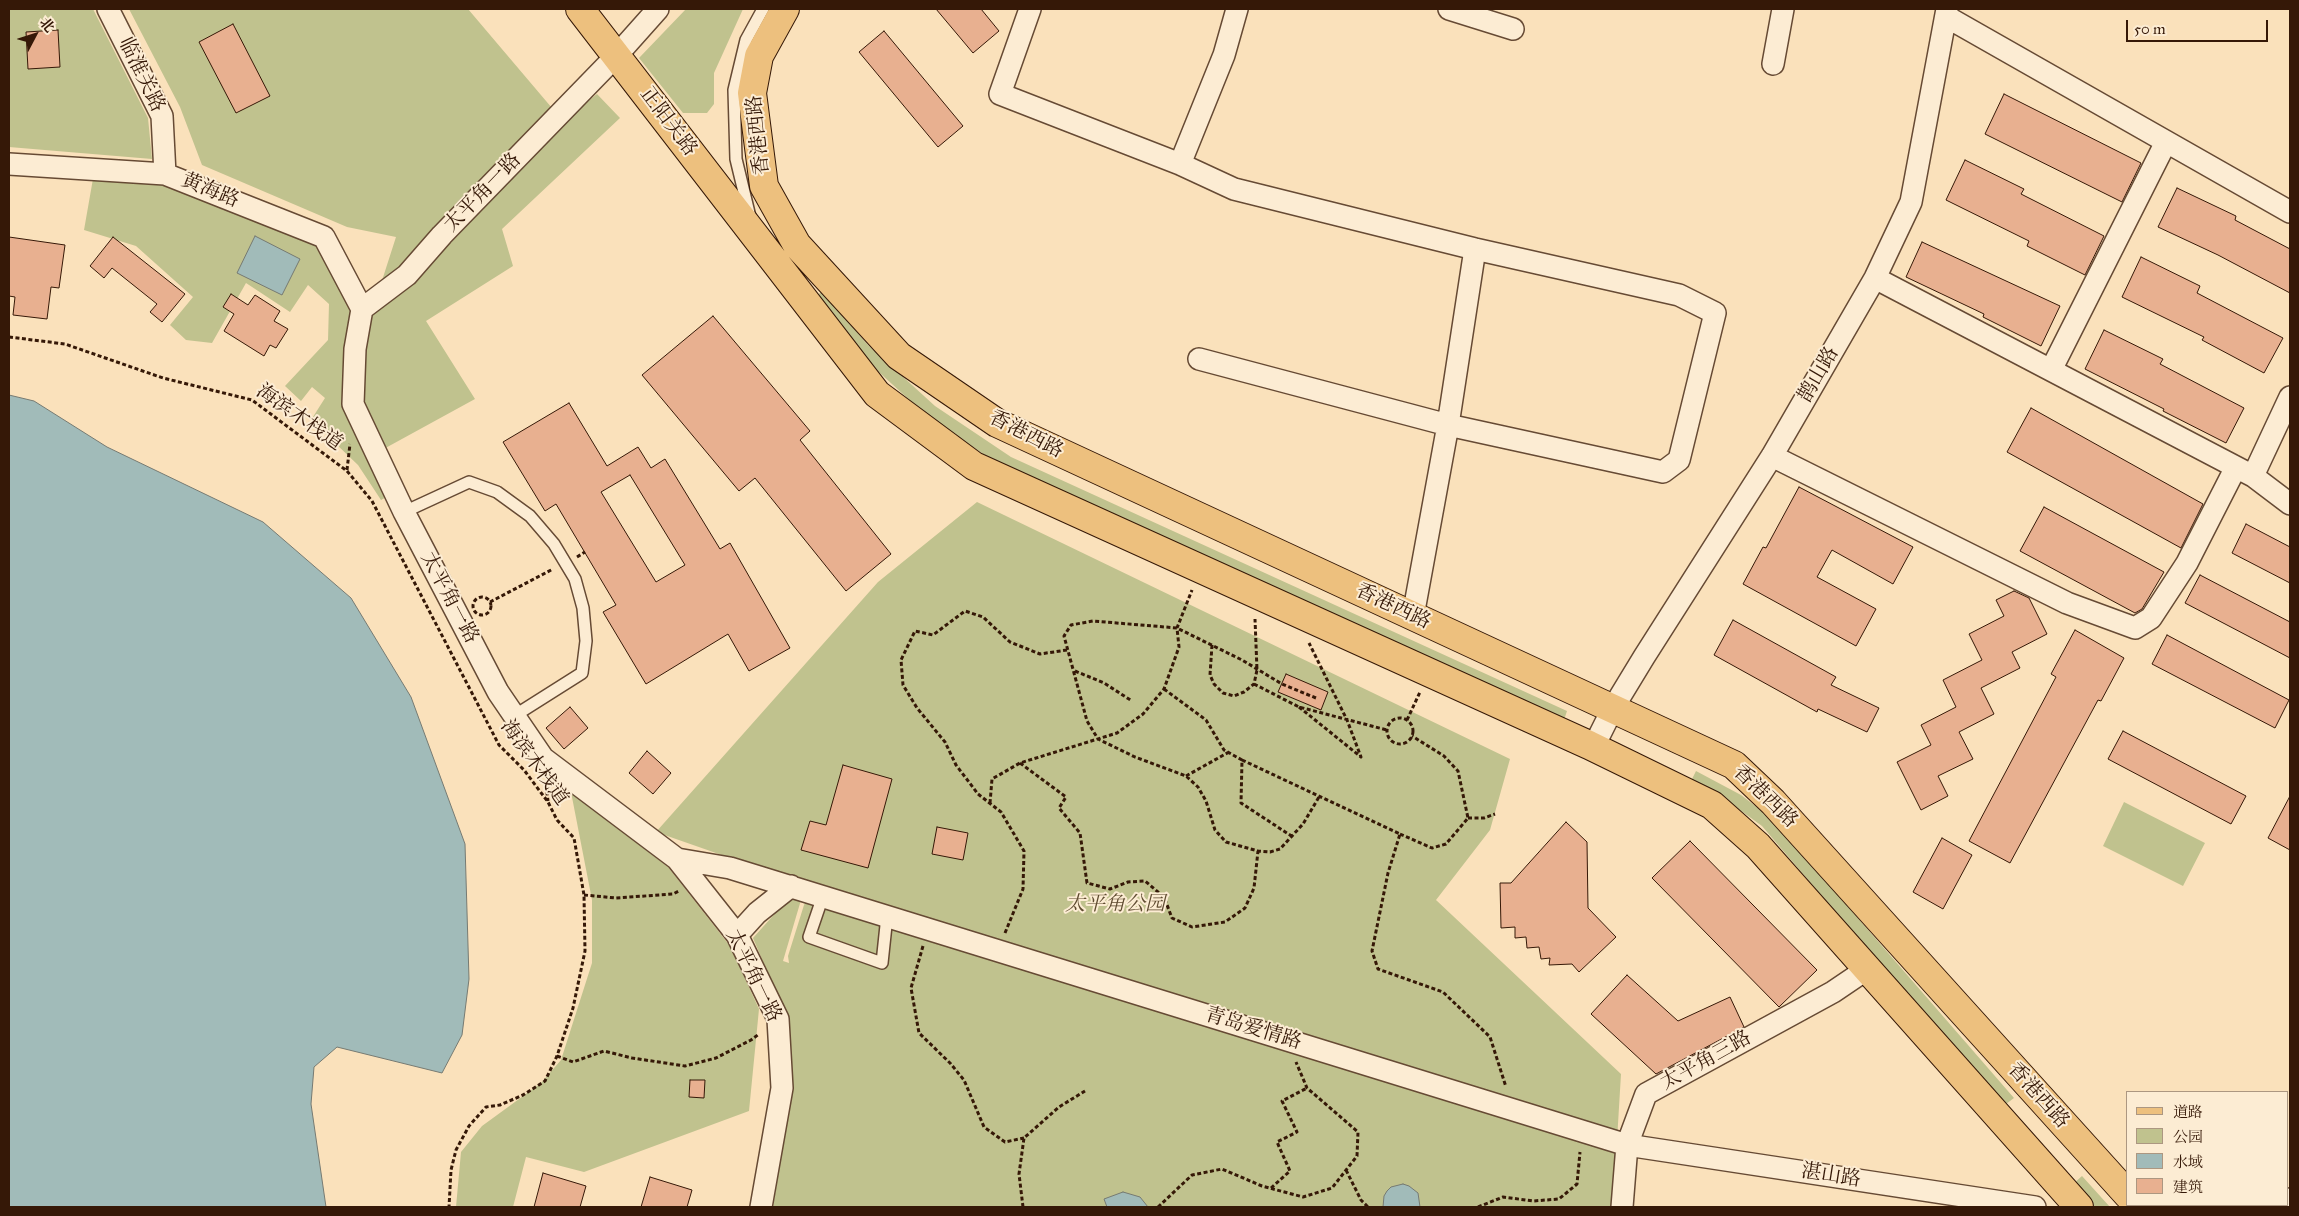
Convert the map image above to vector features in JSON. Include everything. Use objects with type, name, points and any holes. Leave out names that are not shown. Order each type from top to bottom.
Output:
[{"type":"main road","name":"正阳关路","points":[[580,9],[754,236]]},
{"type":"main road","name":"香港西路","points":[[785,9],[759,56],[752,93],[764,186],[797,245],[899,356],[997,423],[1734,765],[1766,796],[2126,1193]]},
{"type":"main road","name":"香港西路","points":[[754,236],[877,394],[974,466],[1430,673],[1712,805],[1758,846],[2078,1207]]},
{"type":"street","name":"临淮关路","points":[[108,9],[162,116],[165,174]]},
{"type":"street","name":"太平角一路","points":[[658,9],[617,56],[442,235],[407,275],[362,309],[355,349],[353,404],[404,512],[498,692],[543,758],[678,859],[737,935],[778,1019],[782,1088],[761,1207]]},
{"type":"street","points":[[1030,9],[1000,94],[1180,164],[1234,189],[1475,249],[1679,294],[1715,312],[1679,460],[1664,472],[1448,425],[1199,359]]},
{"type":"street","points":[[1180,164],[1224,55],[1237,9]]},
{"type":"street","points":[[1449,9],[1513,29]]},
{"type":"street","points":[[1773,64],[1783,9]]},
{"type":"street","points":[[1947,13],[2166,142],[2290,212]]},
{"type":"street","name":"鹊山路","points":[[1593,748],[1613,708],[1772,456],[1875,278],[1912,202],[1947,13]]},
{"type":"street","points":[[2051,370],[2166,142]]},
{"type":"street","name":"黄海路","points":[[9,164],[165,174],[324,237],[362,309]]},
{"type":"street","points":[[1414,616],[1448,425],[1475,249]]},
{"type":"street","points":[[1875,278],[2244,471],[2290,504]]},
{"type":"street","points":[[1772,456],[2067,603],[2135,628],[2152,618],[2290,397]]},
{"type":"street","name":"青岛爱情路","points":[[678,859],[730,868],[791,886],[1627,1145]]},
{"type":"street","points":[[737,935],[757,913],[791,886]]},
{"type":"street","name":"太平角三路","points":[[1622,1207],[1627,1145],[1646,1094],[1833,992],[1867,969]]},
{"type":"street","name":"湛山路","points":[[1627,1145],[2036,1207]]},
{"type":"lane","name":"香港西路","points":[[754,236],[736,159],[734,90],[746,40],[763,9]]},
{"type":"lane","points":[[404,512],[468,482],[497,492],[530,516],[554,544],[575,579],[583,608],[586,641],[582,673],[514,716]]},
{"type":"lane","points":[[823,896],[809,937],[882,962],[882,915]]},
{"type":"path","name":"海滨木栈道","points":[[9,336],[65,344],[163,378],[252,400],[347,471],[372,501],[498,745],[524,770],[548,802],[557,820],[574,838],[584,895],[586,951],[573,1008],[557,1056],[545,1081],[523,1095],[500,1105],[486,1108],[469,1126],[456,1150],[451,1170],[449,1207]]},
{"type":"path","points":[[490,602],[585,552]]},
{"type":"path","points":[[990,803],[992,779],[1020,763],[1117,733],[1143,714],[1164,689],[1179,647],[1177,628],[1200,569]]},
{"type":"path","points":[[1212,645],[1210,675],[1214,684],[1223,693],[1234,696],[1244,692],[1254,684],[1258,670],[1255,594]]},
{"type":"path","points":[[478,598],[486,598],[490,602],[490,608],[487,613],[481,615],[474,611],[473,605],[478,598]]},
{"type":"path","points":[[996,950],[1009,926],[1023,888],[1024,851],[1001,812],[972,787],[956,765],[945,742],[916,708],[903,686],[901,660],[915,631],[933,635],[965,611],[983,617],[1010,642],[1040,654],[1067,650]]},
{"type":"path","points":[[1254,684],[1299,707],[1361,757],[1347,720],[1293,611]]},
{"type":"path","points":[[1316,698],[1282,684],[1177,628],[1093,621],[1071,625],[1064,636],[1074,670],[1079,698],[1087,721],[1098,739],[1136,757],[1186,776],[1198,787],[1206,800],[1215,830],[1226,842],[1258,851],[1270,852],[1280,849],[1293,837],[1319,798]]},
{"type":"path","points":[[1074,670],[1104,683],[1132,701]]},
{"type":"path","points":[[1406,720],[1430,673]]},
{"type":"path","points":[[1164,689],[1206,720],[1224,750],[1319,798],[1432,848],[1446,844],[1468,818],[1484,818],[1495,814]]},
{"type":"path","points":[[1299,707],[1387,730]]},
{"type":"path","points":[[1394,720],[1406,720],[1412,727],[1412,736],[1407,742],[1399,744],[1391,741],[1387,730],[1394,720]]},
{"type":"path","points":[[1412,736],[1444,756],[1458,771],[1468,818]]},
{"type":"path","points":[[1186,776],[1229,752]]},
{"type":"path","points":[[1242,760],[1241,803],[1293,837]]},
{"type":"path","points":[[1020,763],[1066,797],[1059,808],[1080,833],[1087,883],[1110,889],[1128,882],[1146,881],[1164,897],[1172,918],[1192,927],[1225,922],[1245,908],[1254,888],[1258,851]]},
{"type":"path","points":[[1400,834],[1388,873],[1372,951],[1378,969],[1442,992],[1490,1037],[1506,1082],[1507,1108]]},
{"type":"path","points":[[584,895],[616,898],[673,894],[696,883]]},
{"type":"path","points":[[929,929],[911,988],[919,1033],[950,1063],[964,1080],[984,1127],[1005,1142],[1024,1138],[1059,1107],[1085,1091]]},
{"type":"path","points":[[557,1056],[573,1062],[604,1051],[632,1058],[685,1066],[716,1058],[751,1040],[778,1019]]},
{"type":"path","points":[[1158,1207],[1192,1175],[1222,1169],[1270,1189],[1303,1197],[1332,1188],[1357,1156],[1358,1132],[1307,1088],[1296,1065],[1301,1044]]},
{"type":"path","points":[[1270,1189],[1290,1171],[1277,1142],[1297,1132],[1282,1102],[1307,1088]]},
{"type":"path","points":[[1478,1207],[1503,1197],[1533,1200],[1559,1199],[1577,1184],[1582,1131]]},
{"type":"path","points":[[1023,1207],[1019,1174],[1024,1138]]},
{"type":"path","points":[[1346,1170],[1361,1200],[1368,1207]]},
{"type":"green space","points":[[9,9],[93,9],[148,118],[152,159],[9,147]]},
{"type":"green space","points":[[129,9],[468,9],[563,121],[597,94],[620,118],[502,229],[513,266],[426,321],[475,399],[380,451],[359,400],[360,349],[396,237],[347,227],[202,165],[180,107]]},
{"type":"green space","points":[[686,9],[743,9],[714,73],[714,104],[707,113],[683,113],[639,58]]},
{"type":"green space","points":[[94,173],[164,177],[321,240],[357,309],[348,400],[390,495],[381,500],[358,465],[311,420],[325,398],[312,387],[301,401],[285,386],[328,340],[329,304],[308,285],[290,312],[246,283],[212,343],[186,340],[170,325],[193,297],[136,246],[84,230]]},
{"type":"green space","points":[[822,291],[868,345],[935,406],[1011,457],[1567,711],[1563,723],[1007,470],[927,416],[858,353],[813,300]]},
{"type":"green space","name":"太平角公园","points":[[977,502],[1510,759],[1490,830],[1436,900],[1621,1074],[1613,1207],[773,1207],[791,1095],[789,1023],[753,938],[789,898],[801,900],[783,961],[789,963],[788,956],[804,905],[813,887],[656,832],[878,582]]},
{"type":"green space","points":[[1696,771],[1741,795],[1771,818],[2014,1098],[2002,1107],[1762,826],[1733,805],[1691,781]]},
{"type":"green space","points":[[571,792],[668,867],[730,946],[759,1009],[749,1111],[584,1172],[526,1157],[513,1207],[456,1207],[461,1152],[482,1126],[541,1083],[561,1060],[592,963],[592,900]]},
{"type":"green space","points":[[2124,802],[2205,843],[2183,886],[2103,846]]},
{"type":"green space","points":[[2082,1176],[2110,1207],[2091,1207],[2072,1185]]},
{"type":"water","points":[[255,236],[300,259],[282,295],[237,273]]},
{"type":"water","points":[[9,395],[34,401],[107,447],[263,522],[351,598],[411,697],[465,844],[469,979],[462,1035],[442,1073],[337,1047],[314,1067],[311,1104],[326,1207],[9,1207]]},
{"type":"water","points":[[1403,1184],[1418,1193],[1420,1207],[1383,1207],[1384,1196],[1387,1191],[1391,1187]]},
{"type":"water","points":[[1123,1192],[1140,1197],[1148,1207],[1107,1207],[1104,1199]]},
{"type":"building","points":[[936,9],[981,9],[999,31],[973,53]]},
{"type":"building","points":[[233,24],[270,96],[236,113],[199,42]]},
{"type":"building","points":[[58,30],[60,67],[28,69],[26,32]]},
{"type":"building","points":[[884,31],[963,126],[938,147],[859,52]]},
{"type":"building","points":[[2004,94],[2141,163],[2122,202],[1985,134]]},
{"type":"building","points":[[1965,160],[2024,189],[2021,194],[2104,236],[2085,275],[2027,246],[2029,241],[1946,200]]},
{"type":"building","points":[[2177,188],[2236,216],[2235,220],[2290,249],[2290,293],[2218,255],[2158,227]]},
{"type":"building","points":[[9,237],[65,245],[59,288],[51,287],[47,319],[13,315],[15,297],[9,296]]},
{"type":"building","points":[[113,237],[185,294],[162,322],[150,312],[157,304],[112,268],[104,278],[90,266]]},
{"type":"building","points":[[1922,242],[2060,306],[2041,346],[1983,317],[1984,314],[1906,277]]},
{"type":"building","points":[[2141,257],[2200,286],[2197,293],[2283,338],[2264,373],[2202,340],[2204,337],[2122,297]]},
{"type":"building","points":[[231,294],[248,305],[255,295],[280,311],[274,321],[288,329],[276,348],[270,345],[264,356],[224,331],[234,314],[223,307]]},
{"type":"building","points":[[713,316],[810,431],[800,440],[891,554],[846,591],[755,478],[739,491],[642,375]]},
{"type":"building","points":[[2104,330],[2163,359],[2160,364],[2244,408],[2226,443],[2085,369]]},
{"type":"building","points":[[569,403],[607,466],[638,447],[651,468],[665,459],[720,549],[730,543],[790,648],[749,671],[728,634],[646,684],[603,612],[616,605],[556,504],[545,511],[503,442]],"holes":[[[630,475],[685,565],[656,582],[601,492]]]},
{"type":"building","points":[[2031,408],[2203,504],[2181,548],[2007,452]]},
{"type":"building","points":[[1799,487],[1913,547],[1893,584],[1832,550],[1817,577],[1876,609],[1856,646],[1743,584],[1763,547],[1766,548]]},
{"type":"building","points":[[2044,507],[2164,572],[2142,609],[2135,613],[2020,551]]},
{"type":"building","points":[[2246,524],[2290,547],[2290,583],[2232,553]]},
{"type":"building","points":[[2200,575],[2290,622],[2290,658],[2185,603]]},
{"type":"building","points":[[2014,591],[2029,598],[2047,634],[2012,652],[2020,668],[1981,688],[1994,714],[1959,732],[1973,759],[1938,776],[1948,796],[1921,810],[1897,762],[1931,745],[1921,725],[1956,707],[1943,680],[1982,660],[1969,634],[2004,616],[1996,600]]},
{"type":"building","points":[[1733,620],[1836,677],[1831,685],[1879,708],[1867,732],[1818,709],[1817,712],[1714,655]]},
{"type":"building","points":[[2075,630],[2124,658],[2101,701],[2098,700],[2010,863],[1969,841],[2056,677],[2051,674]]},
{"type":"building","points":[[2167,635],[2289,700],[2275,728],[2152,664]]},
{"type":"building","points":[[1286,674],[1328,692],[1321,710],[1278,692]]},
{"type":"building","points":[[570,707],[588,728],[564,749],[546,728]]},
{"type":"building","points":[[2123,731],[2246,796],[2231,824],[2108,759]]},
{"type":"building","points":[[647,751],[671,773],[653,794],[629,773]]},
{"type":"building","points":[[843,765],[892,779],[868,868],[801,850],[810,821],[826,825]]},
{"type":"building","points":[[2290,796],[2290,850],[2268,838]]},
{"type":"building","points":[[1566,822],[1587,842],[1588,908],[1616,937],[1579,972],[1572,964],[1549,965],[1550,958],[1541,959],[1539,947],[1527,948],[1526,937],[1515,938],[1515,927],[1501,928],[1500,883],[1511,883]]},
{"type":"building","points":[[937,827],[968,833],[963,860],[932,854]]},
{"type":"building","points":[[1942,838],[1972,855],[1943,909],[1913,892]]},
{"type":"building","points":[[1690,841],[1817,970],[1779,1007],[1652,878]]},
{"type":"building","points":[[1627,975],[1678,1021],[1730,997],[1744,1027],[1656,1074],[1591,1014]]},
{"type":"building","points":[[690,1080],[705,1080],[704,1098],[689,1097]]},
{"type":"building","points":[[543,1173],[586,1186],[580,1207],[534,1207]]},
{"type":"building","points":[[650,1177],[692,1190],[687,1207],[641,1207]]}]
